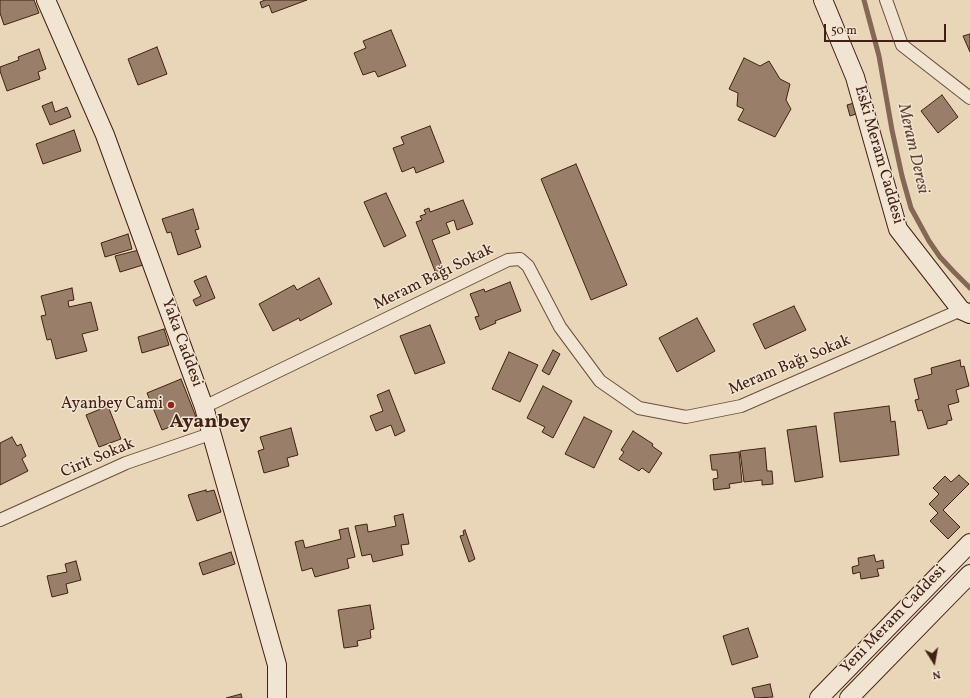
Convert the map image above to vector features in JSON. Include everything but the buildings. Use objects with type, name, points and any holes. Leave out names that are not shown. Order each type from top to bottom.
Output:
[{"type":"street","name":"Yaka Caddesi","points":[[46,0],[105,135],[204,407],[210,434],[277,665],[277,698]]},
{"type":"street","name":"Eski Meram Caddesi","points":[[823,0],[855,78],[898,229],[966,312]]},
{"type":"street","points":[[886,0],[902,45],[970,98]]},
{"type":"street","name":"Meram Bağı Sokak","points":[[204,407],[508,260],[520,259],[528,266],[560,327],[600,381],[639,408],[686,417],[741,406],[966,312]]},
{"type":"street","name":"Cirit Sokak","points":[[0,520],[126,462],[210,434]]},
{"type":"street","name":"Yeni Meram Caddesi","points":[[819,698],[970,543]]},
{"type":"street","name":"Yeni Meram Caddesi","points":[[849,698],[970,574]]},
{"type":"waterway","name":"Meram Deresi","points":[[864,0],[879,56],[892,130],[911,208],[929,241],[940,257],[970,288]]},
{"type":"place","name":"Ayanbey Cami","points":[[171,405]]},
{"type":"district","name":"Ayanbey","points":[[210,423]]}]
